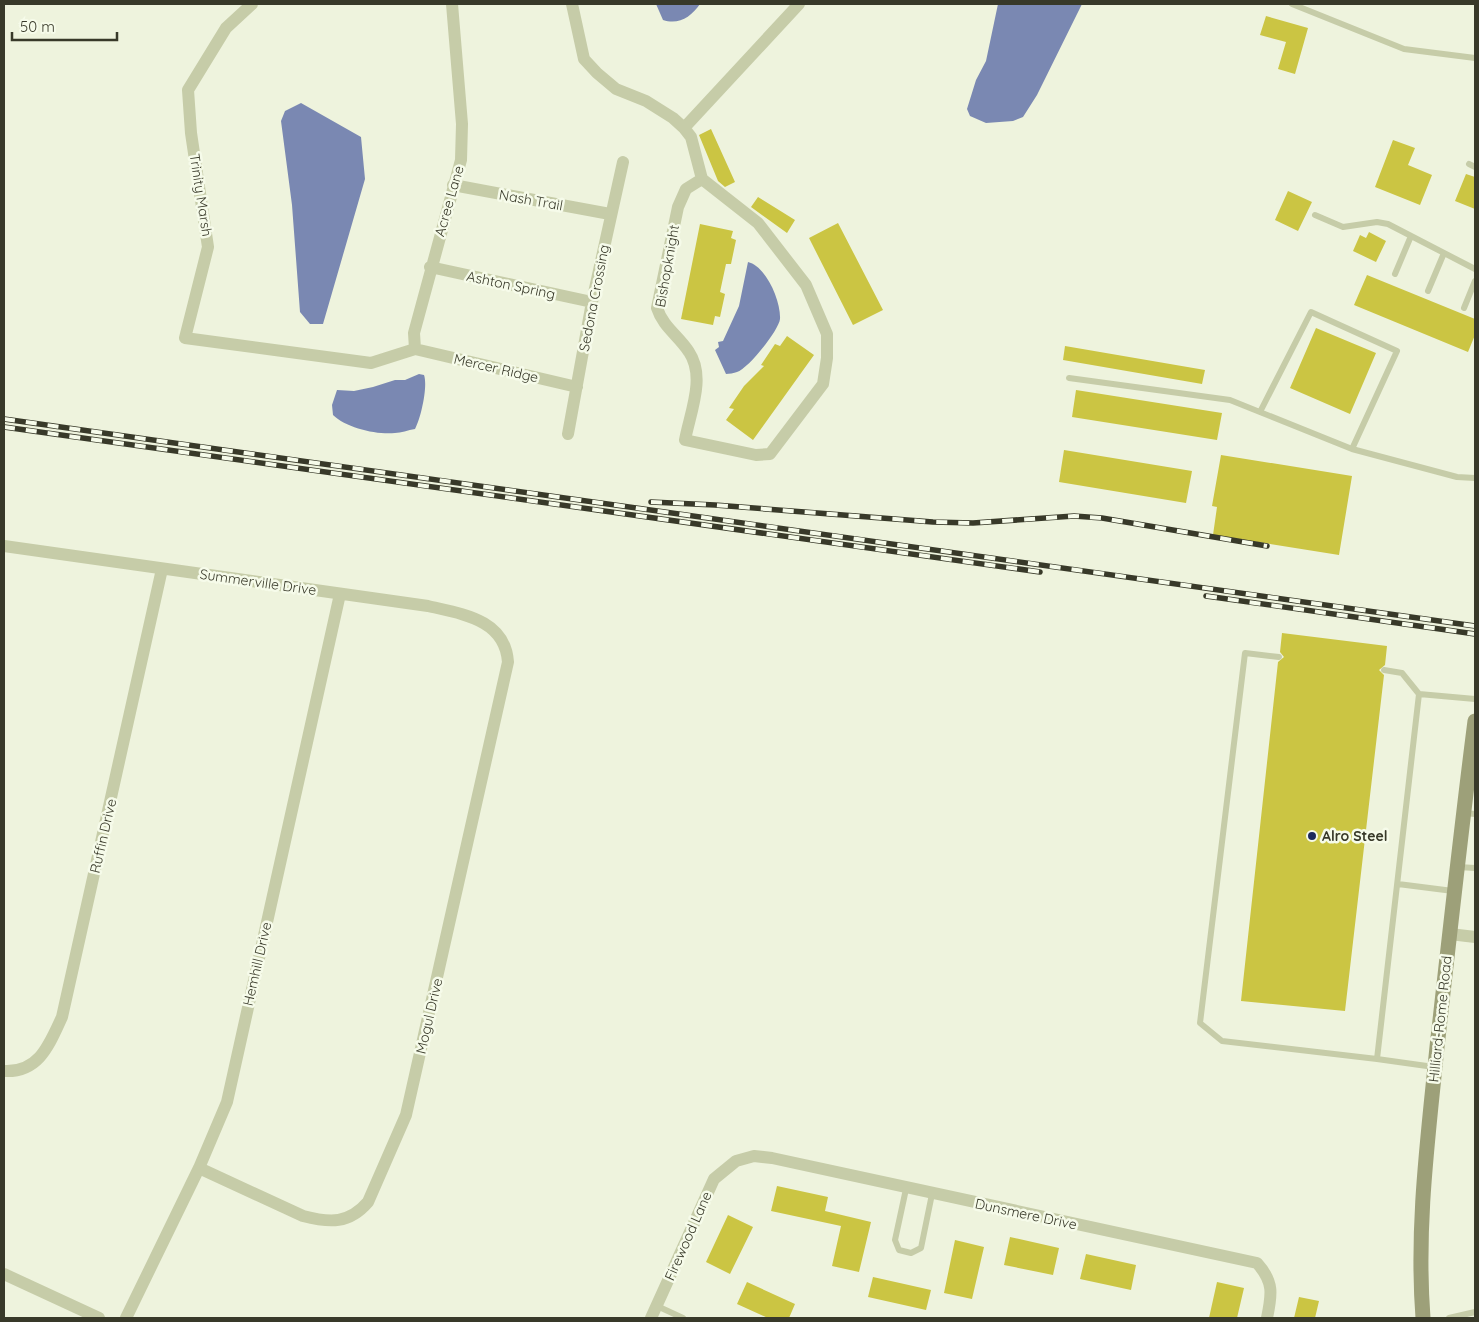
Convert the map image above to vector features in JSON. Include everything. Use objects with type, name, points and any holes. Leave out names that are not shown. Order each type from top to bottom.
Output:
[{"type":"main road","name":"Hilliard-Rome Road","points":[[1423,1318],[1420,1240],[1435,1067],[1458,867],[1470,813],[1475,721]]},
{"type":"street","name":"Trinity Marsh","points":[[252,4],[226,28],[188,90],[191,133],[208,248],[185,338],[371,363],[415,349]]},
{"type":"street","name":"Acree Lane","points":[[415,349],[414,333],[460,160],[462,124],[452,4]]},
{"type":"street","points":[[572,4],[584,59],[597,74],[616,89],[646,101],[684,128],[691,137],[702,179]]},
{"type":"street","points":[[684,128],[799,4]]},
{"type":"street","name":"Sedona Crossing","points":[[568,434],[592,302],[623,162]]},
{"type":"street","name":"Bishopknight","points":[[702,179],[758,223],[792,265],[806,285],[827,334],[827,358],[823,384],[770,454],[756,455],[685,440],[697,383],[696,366],[690,352],[661,320],[657,308],[678,206],[686,189],[702,179]]},
{"type":"street","name":"Nash Trail","points":[[453,185],[610,214]]},
{"type":"street","name":"Ashton Spring","points":[[430,267],[592,302]]},
{"type":"street","name":"Mercer Ridge","points":[[415,349],[577,387]]},
{"type":"street","name":"Summerville Drive","points":[[4,546],[428,606],[468,615],[494,630],[503,641]]},
{"type":"street","name":"Ruffin Drive","points":[[4,1071],[26,1069],[42,1058],[62,1017],[162,569]]},
{"type":"street","name":"Hemhill Drive","points":[[126,1318],[199,1168],[227,1102],[340,594]]},
{"type":"street","name":"Mogul Drive","points":[[199,1168],[303,1216],[320,1220],[337,1221],[358,1214],[368,1202],[406,1115],[508,662],[503,641]]},
{"type":"street","points":[[1450,934],[1475,937]]},
{"type":"street","name":"Dunsmere Drive","points":[[736,1161],[754,1156],[772,1158],[1257,1263],[1267,1274],[1271,1286],[1267,1318]]},
{"type":"street","name":"Firewood Lane","points":[[651,1318],[714,1179],[736,1161]]},
{"type":"street","points":[[4,1274],[99,1318]]},
{"type":"lane","points":[[1292,4],[1404,49],[1475,58]]},
{"type":"lane","points":[[1315,215],[1343,227],[1377,222],[1388,224],[1475,269]]},
{"type":"lane","points":[[1395,274],[1412,236]]},
{"type":"lane","points":[[1428,291],[1444,253]]},
{"type":"lane","points":[[1464,308],[1475,281]]},
{"type":"lane","points":[[1260,412],[1311,312],[1396,351],[1352,449]]},
{"type":"lane","points":[[1069,378],[1230,400],[1352,449],[1457,477],[1475,478]]},
{"type":"lane","points":[[1279,657],[1245,653],[1200,1022],[1222,1041],[1435,1067]]},
{"type":"lane","points":[[1377,1059],[1419,694],[1402,673],[1384,670]]},
{"type":"lane","points":[[1419,694],[1475,699]]},
{"type":"lane","points":[[1458,867],[1475,868]]},
{"type":"lane","points":[[1398,884],[1455,892]]},
{"type":"lane","points":[[906,1188],[895,1240],[899,1250],[911,1253],[921,1248],[932,1194]]},
{"type":"lane","points":[[657,1306],[682,1318]]},
{"type":"lane","points":[[1449,1318],[1475,1312]]},
{"type":"water","points":[[656,4],[700,4],[693,13],[684,19],[669,21],[663,20]]},
{"type":"water","points":[[998,4],[1082,4],[1037,95],[1023,117],[1013,121],[986,123],[970,116],[967,109],[976,80],[986,61]]},
{"type":"water","points":[[301,103],[361,137],[365,179],[323,324],[310,324],[300,312],[292,205],[281,121],[285,111]]},
{"type":"water","points":[[748,262],[761,270],[771,285],[778,303],[780,319],[769,340],[755,357],[737,372],[726,374],[715,350],[719,347],[718,342],[723,341],[739,306]]},
{"type":"water","points":[[419,374],[424,375],[425,387],[422,410],[415,429],[397,433],[371,432],[346,424],[333,415],[332,405],[337,390],[354,391],[395,380],[405,380]]},
{"type":"building","points":[[1266,16],[1308,28],[1295,74],[1278,69],[1286,42],[1260,35]]},
{"type":"building","points":[[711,129],[735,182],[725,187],[718,181],[699,135]]},
{"type":"building","points":[[1393,140],[1415,148],[1408,165],[1432,175],[1420,205],[1375,187]]},
{"type":"building","points":[[1466,174],[1475,177],[1475,209],[1455,201]]},
{"type":"building","points":[[1288,191],[1312,202],[1298,231],[1275,220]]},
{"type":"building","points":[[758,197],[795,220],[787,233],[751,207]]},
{"type":"building","points":[[838,223],[883,310],[853,325],[809,238]]},
{"type":"building","points":[[700,224],[733,231],[731,238],[736,240],[731,264],[726,264],[720,292],[725,294],[720,317],[715,316],[713,325],[681,319]]},
{"type":"building","points":[[1369,232],[1386,241],[1376,262],[1353,251],[1360,235],[1366,238]]},
{"type":"building","points":[[1367,275],[1475,319],[1475,335],[1468,352],[1354,305]]},
{"type":"building","points":[[1316,328],[1376,353],[1350,414],[1290,388]]},
{"type":"building","points":[[787,336],[814,355],[753,440],[726,420],[734,409],[729,408],[744,386],[764,366],[761,365],[775,344],[780,346]]},
{"type":"building","points":[[1065,346],[1205,370],[1202,384],[1063,360]]},
{"type":"building","points":[[1076,390],[1222,413],[1217,440],[1072,417]]},
{"type":"building","points":[[1064,450],[1192,471],[1186,503],[1059,482]]},
{"type":"building","points":[[1221,455],[1352,476],[1339,555],[1213,535],[1217,507],[1212,506]]},
{"type":"building","name":"Alro Steel","points":[[1282,633],[1387,646],[1385,665],[1379,670],[1384,675],[1345,1011],[1241,1001],[1278,662],[1284,657],[1280,652]]},
{"type":"building","points":[[777,1186],[828,1197],[825,1211],[871,1222],[859,1272],[832,1266],[841,1226],[771,1211]]},
{"type":"building","points":[[728,1215],[753,1227],[730,1274],[706,1262]]},
{"type":"building","points":[[1010,1237],[1059,1248],[1053,1275],[1004,1265]]},
{"type":"building","points":[[955,1240],[984,1247],[972,1299],[944,1293]]},
{"type":"building","points":[[1086,1254],[1136,1265],[1131,1290],[1080,1279]]},
{"type":"building","points":[[873,1277],[931,1290],[926,1310],[868,1297]]},
{"type":"building","points":[[747,1282],[795,1304],[789,1318],[768,1318],[737,1304]]},
{"type":"building","points":[[1217,1282],[1244,1288],[1237,1318],[1209,1318]]},
{"type":"building","points":[[1299,1297],[1319,1301],[1315,1318],[1294,1318]]},
{"type":"railway","points":[[4,419],[1475,626]]},
{"type":"railway","points":[[4,427],[1040,572]]},
{"type":"railway","points":[[651,502],[715,505],[933,522],[973,523],[1074,516],[1102,518],[1267,546]]},
{"type":"railway","points":[[1206,596],[1475,634]]},
{"type":"place","name":"Alro Steel","points":[[1312,836]]}]
